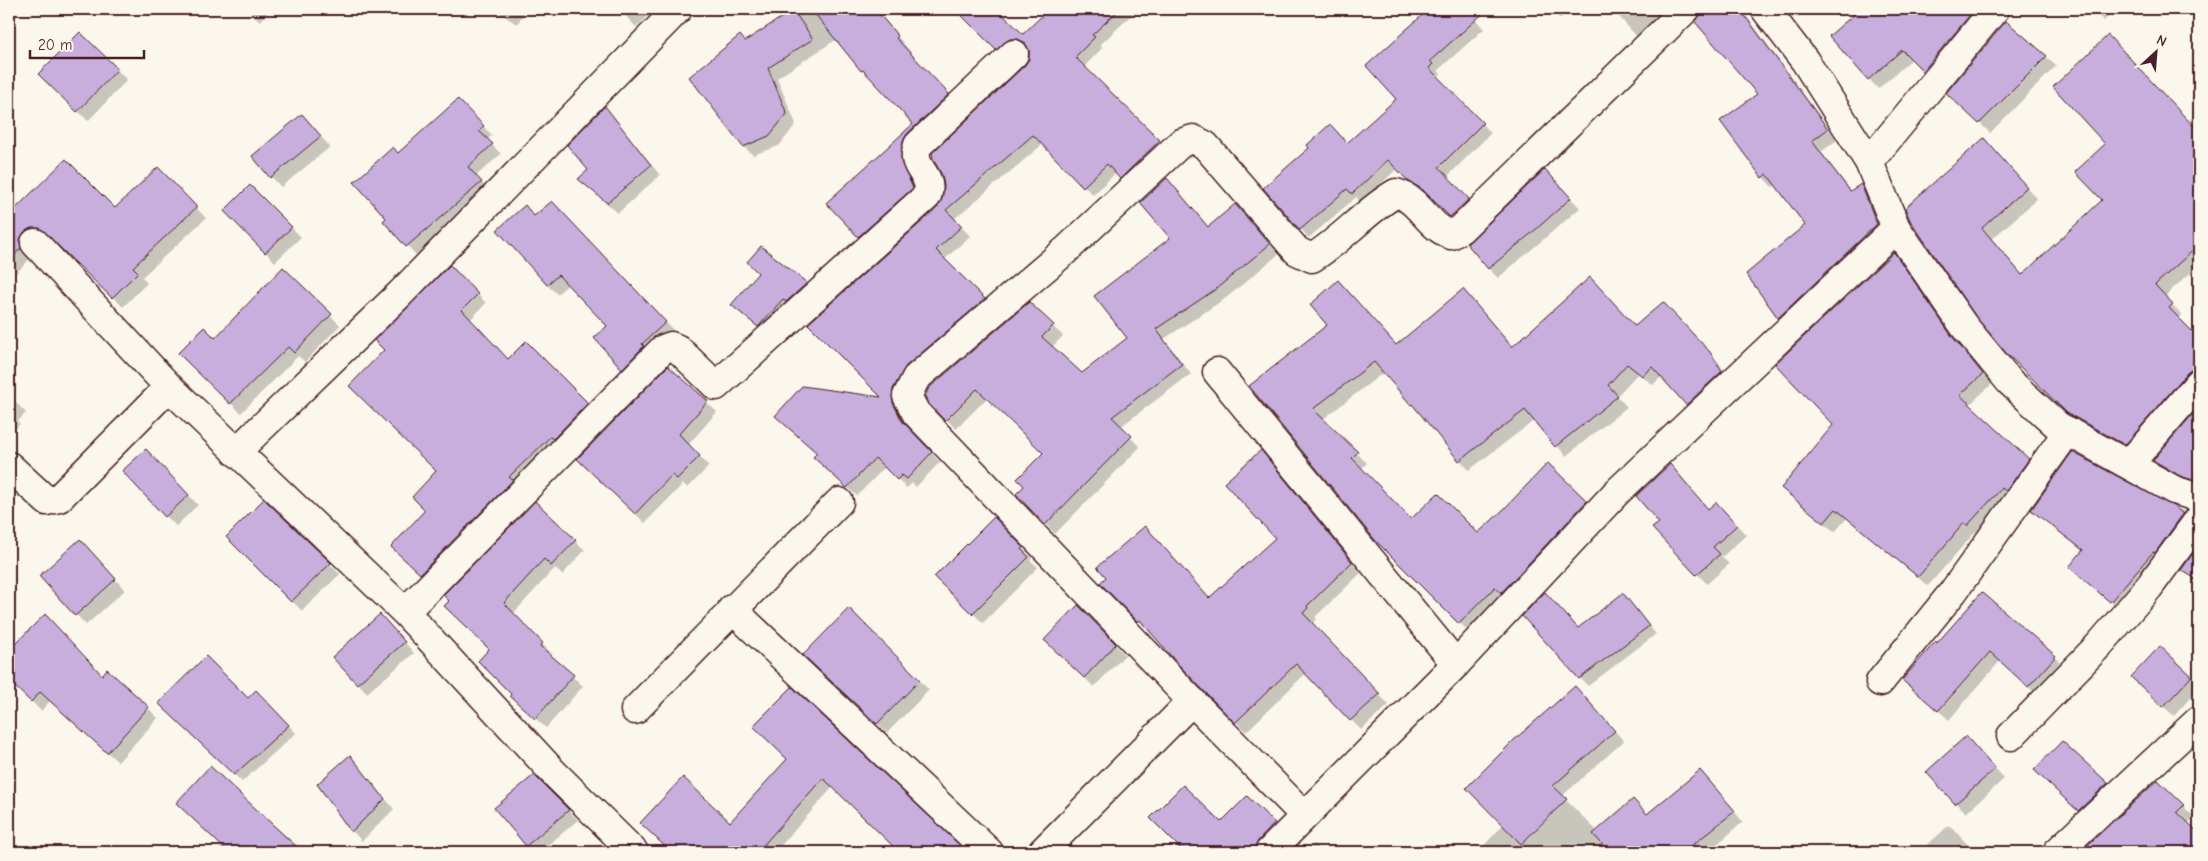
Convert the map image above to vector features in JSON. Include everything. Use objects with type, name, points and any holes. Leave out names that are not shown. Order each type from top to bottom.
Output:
[{"type":"street","points":[[236,452],[399,295],[678,9]]},
{"type":"street","points":[[1304,816],[916,414],[907,396],[916,378],[1065,251],[1180,143],[1193,140],[1204,145],[1297,251],[1312,258],[1327,249],[1385,199],[1396,193],[1406,195],[1440,231],[1451,235],[1461,229],[1686,9]]},
{"type":"street","points":[[1766,9],[1805,61],[1869,162],[1896,228],[1964,326],[2010,382],[2058,426],[2174,490],[2199,498]]},
{"type":"street","points":[[1869,162],[1995,9]]},
{"type":"street","points":[[405,612],[663,349],[671,346],[678,349],[716,386],[927,196],[930,188],[927,179],[915,162],[914,154],[918,145],[1014,54]]},
{"type":"street","points":[[1269,852],[1456,664],[1616,493],[1896,228]]},
{"type":"street","points":[[35,243],[169,387],[405,612],[553,772],[634,852]]},
{"type":"street","points":[[1217,372],[1456,664]]},
{"type":"street","points":[[2129,464],[2199,383]]},
{"type":"street","points":[[9,466],[48,501],[59,498],[169,387]]},
{"type":"street","points":[[1880,682],[1952,592],[2068,431]]},
{"type":"street","points":[[635,710],[839,502]]},
{"type":"street","points":[[2011,736],[2100,644],[2149,587],[2199,519]]},
{"type":"street","points":[[732,609],[989,852]]},
{"type":"street","points":[[1042,852],[1192,702]]},
{"type":"street","points":[[2057,852],[2199,720]]},
{"type":"building","points":[[811,9],[875,9],[898,36],[896,38],[949,94],[907,134],[903,141],[901,161],[913,188],[858,237],[826,203],[913,124],[863,70],[861,71]]},
{"type":"building","points":[[955,9],[997,9],[1023,34],[1049,9],[1120,9],[1092,35],[1095,37],[1075,57],[1160,140],[1120,179],[1107,164],[1083,187],[1033,135],[946,210],[962,226],[936,250],[985,299],[906,366],[893,389],[893,403],[902,421],[932,452],[907,479],[902,475],[897,480],[875,458],[847,488],[813,457],[817,453],[775,416],[802,386],[881,397],[808,324],[937,208],[942,199],[944,186],[942,175],[933,159],[932,153],[1025,65],[1029,59],[1029,50],[1025,43],[1018,39],[1010,39],[996,50]]},
{"type":"building","points":[[1429,9],[1488,9],[1430,61],[1433,64],[1429,68],[1483,123],[1439,167],[1469,199],[1450,217],[1422,189],[1408,181],[1388,160],[1352,194],[1347,189],[1300,230],[1263,188],[1309,148],[1307,145],[1330,124],[1347,143],[1396,99],[1366,66]]},
{"type":"building","points":[[1701,9],[1739,9],[1745,16],[1828,129],[1812,141],[1850,191],[1861,184],[1877,224],[1778,318],[1746,274],[1805,225],[1767,174],[1762,178],[1720,121],[1757,94],[1695,22],[1701,14]]},
{"type":"building","points":[[1860,9],[1975,9],[1923,71],[1902,50],[1868,80],[1829,36]]},
{"type":"building","points":[[793,10],[813,39],[768,68],[787,114],[769,136],[743,147],[689,77],[740,35],[745,41]]},
{"type":"building","points":[[2006,21],[2047,56],[1979,124],[1946,93]]},
{"type":"building","points":[[80,32],[118,69],[77,112],[38,74]]},
{"type":"building","points":[[2108,35],[2199,132],[2199,245],[2155,285],[2173,304],[2169,308],[2199,338],[2199,368],[2193,368],[2187,373],[2125,445],[2067,413],[2006,353],[1976,317],[1910,220],[1905,208],[1984,138],[2027,187],[1982,228],[2022,275],[2102,200],[2075,172],[2105,144],[2053,87]]},
{"type":"building","points":[[458,99],[484,126],[479,131],[493,144],[468,167],[482,182],[406,247],[383,221],[386,218],[354,182],[393,147],[398,153]]},
{"type":"building","points":[[605,106],[651,165],[607,203],[578,179],[588,170],[567,145]]},
{"type":"building","points":[[302,114],[321,136],[270,178],[252,156]]},
{"type":"building","points":[[66,159],[115,208],[158,167],[197,207],[133,267],[138,272],[112,298],[40,228],[31,228],[24,232],[20,239],[21,248],[9,261],[9,215]]},
{"type":"building","points":[[1545,169],[1571,198],[1488,269],[1467,244]]},
{"type":"building","points":[[1167,178],[1208,227],[1235,204],[1270,244],[1216,289],[1156,329],[1182,364],[1112,417],[1132,436],[1045,525],[1016,494],[1024,486],[1017,479],[1043,453],[977,389],[945,421],[929,404],[925,396],[929,388],[1029,302],[1054,325],[1042,337],[1082,373],[1127,338],[1094,296],[1170,238],[1140,203]]},
{"type":"building","points":[[250,185],[292,227],[265,253],[224,211]]},
{"type":"building","points":[[552,201],[666,322],[642,344],[644,346],[622,369],[594,338],[607,326],[558,275],[547,285],[497,230],[525,205],[534,216]]},
{"type":"building","points":[[761,246],[807,283],[786,302],[783,299],[758,327],[731,305],[758,273],[747,262]]},
{"type":"building","points":[[1894,252],[1951,335],[1983,374],[1960,395],[2029,459],[2006,491],[2002,488],[1967,526],[1964,523],[1918,577],[1836,509],[1824,523],[1781,488],[1833,425],[1775,364]]},
{"type":"building","points":[[450,265],[478,294],[462,310],[508,359],[526,341],[588,403],[553,439],[550,437],[509,477],[513,480],[420,574],[391,547],[425,510],[412,497],[436,471],[349,386],[384,350],[374,340]]},
{"type":"building","points":[[283,267],[332,314],[294,353],[288,347],[230,404],[178,353],[204,327],[215,338]]},
{"type":"building","points":[[1590,277],[1635,326],[1663,302],[1710,352],[1722,371],[1686,405],[1652,367],[1642,376],[1627,364],[1608,385],[1618,396],[1555,447],[1525,410],[1459,461],[1374,362],[1313,409],[1358,452],[1352,458],[1411,519],[1438,493],[1478,533],[1548,463],[1587,501],[1501,593],[1495,587],[1459,624],[1375,540],[1249,386],[1327,325],[1310,305],[1338,280],[1396,345],[1463,289],[1512,347]]},
{"type":"building","points":[[668,366],[708,401],[679,434],[700,456],[677,479],[672,475],[635,514],[577,459]]},
{"type":"building","points":[[2199,407],[2199,469],[2193,480],[2180,476],[2153,460]]},
{"type":"building","points":[[146,449],[189,495],[165,517],[122,471]]},
{"type":"building","points":[[1261,450],[1352,562],[1307,606],[1308,608],[1303,613],[1380,694],[1350,721],[1296,664],[1235,723],[1177,663],[1140,620],[1138,622],[1100,583],[1106,577],[1097,567],[1145,526],[1209,598],[1275,538],[1224,483]]},
{"type":"building","points":[[2072,452],[2175,507],[2183,514],[2155,553],[2153,552],[2110,602],[2069,567],[2083,550],[2031,510]]},
{"type":"building","points":[[1670,464],[1708,509],[1716,502],[1737,525],[1713,547],[1720,554],[1696,575],[1652,528],[1659,523],[1636,496]]},
{"type":"building","points":[[264,499],[331,563],[291,602],[226,537]]},
{"type":"building","points":[[535,501],[576,540],[551,566],[544,559],[504,603],[543,643],[540,646],[574,675],[535,719],[510,696],[511,694],[478,661],[489,649],[444,606],[449,601],[443,595]]},
{"type":"building","points":[[994,517],[1023,547],[1021,549],[1029,557],[972,614],[934,577]]},
{"type":"building","points":[[80,539],[116,579],[75,616],[39,576]]},
{"type":"building","points":[[2199,545],[2199,581],[2181,570]]},
{"type":"building","points":[[1545,592],[1578,628],[1623,593],[1649,626],[1579,679],[1522,616]]},
{"type":"building","points":[[1982,592],[2056,656],[2028,687],[1990,652],[1938,711],[1902,680]]},
{"type":"building","points":[[1078,605],[1116,644],[1084,678],[1044,640]]},
{"type":"building","points":[[849,608],[920,680],[877,724],[803,655]]},
{"type":"building","points":[[45,614],[102,675],[107,669],[149,707],[107,753],[40,692],[31,702],[9,681],[9,650]]},
{"type":"building","points":[[380,614],[405,642],[357,684],[332,657]]},
{"type":"building","points":[[2160,646],[2192,676],[2163,707],[2131,677]]},
{"type":"building","points":[[206,656],[248,698],[256,690],[289,725],[234,775],[158,703]]},
{"type":"building","points":[[1575,686],[1615,731],[1553,786],[1567,799],[1521,844],[1466,788],[1514,740]]},
{"type":"building","points":[[792,687],[967,852],[899,852],[823,778],[759,850],[761,852],[671,852],[640,823],[683,777],[730,822],[787,759],[753,726]]},
{"type":"building","points":[[1966,736],[1995,769],[1955,804],[1926,772]]},
{"type":"building","points":[[2062,741],[2108,783],[2078,811],[2034,770]]},
{"type":"building","points":[[350,755],[385,799],[351,832],[317,784]]},
{"type":"building","points":[[210,766],[302,852],[228,852],[176,803]]},
{"type":"building","points":[[1700,770],[1735,811],[1684,852],[1609,852],[1593,834],[1633,799],[1647,814]]},
{"type":"building","points":[[534,775],[569,810],[526,846],[494,808]]},
{"type":"building","points":[[2158,780],[2184,805],[2177,812],[2199,833],[2199,852],[2080,852]]},
{"type":"building","points":[[1183,785],[1221,822],[1247,796],[1275,823],[1258,841],[1254,852],[1184,852],[1150,818]]},
{"type":"building","points":[[1298,845],[1306,852],[1291,852]]}]
